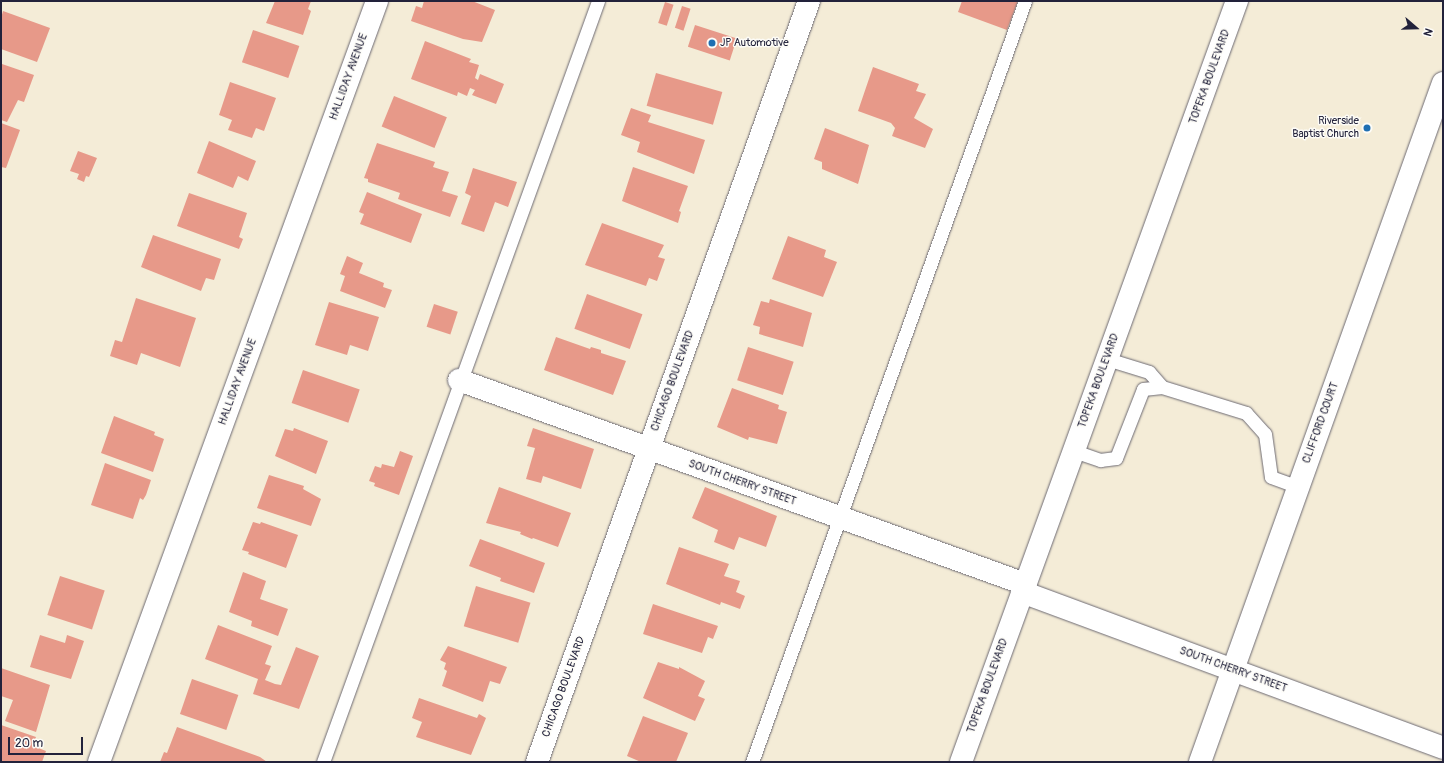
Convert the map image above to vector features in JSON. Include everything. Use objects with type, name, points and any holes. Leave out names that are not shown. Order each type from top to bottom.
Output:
[{"type":"street","name":"HALLIDAY AVENUE","points":[[100,762],[377,1]]},
{"type":"street","name":"CHICAGO BOULEVARD","points":[[537,762],[809,1]]},
{"type":"street","name":"TOPEKA BOULEVARD","points":[[961,762],[1237,1]]},
{"type":"street","name":"CLIFFORD COURT","points":[[1200,762],[1443,83]]},
{"type":"street","name":"SOUTH CHERRY STREET","points":[[459,380],[839,518],[1024,588],[1233,670],[1443,748]]},
{"type":"lane","points":[[323,762],[459,380],[598,1]]},
{"type":"lane","points":[[752,762],[1024,1]]},
{"type":"lane","points":[[1107,360],[1149,372],[1162,387]]},
{"type":"lane","points":[[1074,451],[1100,460],[1116,458],[1143,389],[1162,387],[1246,413],[1265,434],[1271,477],[1298,488]]},
{"type":"building","points":[[275,1],[311,1],[308,9],[311,11],[303,35],[266,23]]},
{"type":"building","points":[[424,1],[472,1],[495,10],[482,42],[463,39],[411,21],[416,6],[422,8]]},
{"type":"building","points":[[962,1],[1018,1],[1007,30],[958,12]]},
{"type":"building","points":[[665,2],[674,5],[667,26],[658,23]]},
{"type":"building","points":[[682,6],[691,9],[683,31],[675,28]]},
{"type":"building","points":[[3,11],[50,28],[37,62],[1,49],[1,18]]},
{"type":"building","name":"JP Automotive","points":[[695,25],[737,39],[730,60],[688,47]]},
{"type":"building","points":[[253,30],[299,46],[288,78],[242,62]]},
{"type":"building","points":[[425,41],[471,59],[469,62],[479,65],[475,78],[478,80],[480,74],[504,84],[496,104],[472,95],[475,90],[470,88],[467,96],[458,92],[457,96],[411,79]]},
{"type":"building","points":[[2,64],[34,75],[24,102],[18,100],[7,122],[1,120]]},
{"type":"building","points":[[873,67],[919,84],[916,91],[926,94],[914,118],[933,129],[925,148],[892,136],[895,128],[891,123],[858,111]]},
{"type":"building","points":[[656,73],[722,92],[713,125],[647,106]]},
{"type":"building","points":[[230,82],[276,98],[264,131],[256,128],[252,138],[228,130],[232,120],[219,115]]},
{"type":"building","points":[[394,96],[447,117],[434,148],[382,127]]},
{"type":"building","points":[[631,108],[651,115],[648,122],[705,140],[694,174],[637,152],[640,142],[621,135]]},
{"type":"building","points":[[1,123],[20,130],[6,168],[1,167]]},
{"type":"building","points":[[825,128],[869,145],[858,184],[822,169],[822,162],[814,159]]},
{"type":"building","points":[[209,141],[256,161],[248,181],[238,176],[233,188],[197,173]]},
{"type":"building","points":[[377,143],[435,162],[433,167],[449,172],[442,191],[458,196],[450,217],[398,199],[400,193],[368,182],[368,179],[364,178]]},
{"type":"building","points":[[78,151],[97,158],[89,177],[86,176],[84,182],[77,179],[79,174],[70,171]]},
{"type":"building","points":[[633,167],[688,186],[679,211],[681,212],[678,223],[622,201]]},
{"type":"building","points":[[473,168],[517,182],[508,207],[495,202],[484,232],[461,224],[471,196],[465,193]]},
{"type":"building","points":[[367,192],[422,214],[411,243],[360,224],[364,214],[359,212]]},
{"type":"building","points":[[189,193],[247,213],[239,237],[243,239],[239,249],[177,226]]},
{"type":"building","points":[[602,223],[664,245],[658,257],[665,259],[657,281],[649,278],[646,286],[585,265]]},
{"type":"building","points":[[153,235],[221,259],[214,280],[206,278],[201,291],[141,267]]},
{"type":"building","points":[[788,236],[826,250],[824,257],[837,262],[823,297],[772,279]]},
{"type":"building","points":[[347,256],[363,263],[359,273],[384,283],[383,287],[392,290],[385,308],[340,291],[345,276],[340,274]]},
{"type":"building","points":[[587,294],[642,314],[630,349],[574,329]]},
{"type":"building","points":[[136,298],[196,318],[180,367],[141,353],[137,365],[110,356],[115,340],[122,342]]},
{"type":"building","points":[[770,299],[812,313],[803,347],[759,334],[760,327],[753,325],[761,301],[769,303]]},
{"type":"building","points":[[329,302],[379,317],[368,351],[350,345],[347,355],[315,345]]},
{"type":"building","points":[[434,304],[458,312],[450,335],[427,327]]},
{"type":"building","points":[[556,337],[590,349],[591,347],[601,350],[601,353],[626,361],[613,395],[544,370]]},
{"type":"building","points":[[748,347],[794,362],[783,395],[737,380]]},
{"type":"building","points":[[303,370],[360,390],[348,423],[292,403]]},
{"type":"building","points":[[732,388],[779,405],[778,409],[787,412],[777,444],[749,437],[748,440],[717,427]]},
{"type":"building","points":[[114,416],[155,432],[154,435],[164,439],[153,472],[101,453]]},
{"type":"building","points":[[294,428],[328,441],[316,474],[275,456],[285,429],[293,431]]},
{"type":"building","points":[[533,428],[594,449],[581,489],[543,476],[541,483],[526,479],[535,448],[527,446]]},
{"type":"building","points":[[400,451],[413,456],[399,495],[374,486],[375,483],[369,481],[375,466],[381,468],[382,464],[394,467]]},
{"type":"building","points":[[105,463],[151,480],[143,500],[140,498],[133,519],[91,505]]},
{"type":"building","points":[[269,475],[304,486],[303,489],[321,499],[311,526],[257,508]]},
{"type":"building","points":[[499,487],[571,513],[558,547],[533,538],[532,539],[520,534],[521,532],[486,523]]},
{"type":"building","points":[[705,487],[777,516],[766,547],[739,537],[734,550],[714,542],[718,530],[692,518]]},
{"type":"building","points":[[253,522],[260,524],[261,522],[298,535],[286,568],[248,554],[249,552],[242,550]]},
{"type":"building","points":[[480,539],[545,563],[534,593],[500,581],[501,578],[469,566]]},
{"type":"building","points":[[679,547],[729,564],[724,576],[740,581],[736,592],[745,596],[740,609],[721,602],[720,605],[666,584]]},
{"type":"building","points":[[243,572],[266,581],[260,599],[288,609],[278,636],[251,626],[252,621],[229,612]]},
{"type":"building","points":[[60,576],[105,591],[92,630],[47,615]]},
{"type":"building","points":[[476,586],[531,603],[518,643],[464,626]]},
{"type":"building","points":[[653,604],[718,626],[713,639],[708,637],[702,653],[643,634]]},
{"type":"building","points":[[218,625],[272,646],[265,664],[271,666],[265,680],[275,684],[281,685],[296,647],[319,656],[299,709],[253,694],[258,679],[205,659]]},
{"type":"building","points":[[40,635],[65,643],[67,635],[84,641],[71,679],[30,667]]},
{"type":"building","points":[[448,646],[507,667],[500,684],[490,681],[483,702],[442,686],[447,671],[444,669],[446,663],[440,660]]},
{"type":"building","points":[[658,662],[679,669],[679,667],[705,681],[698,696],[705,699],[695,721],[643,698]]},
{"type":"building","points":[[1,668],[50,685],[36,732],[5,721],[13,700],[1,696]]},
{"type":"building","points":[[192,679],[238,695],[226,730],[180,714]]},
{"type":"building","points":[[419,698],[477,718],[479,714],[486,718],[471,755],[416,737],[422,722],[412,718]]},
{"type":"building","points":[[643,716],[688,733],[676,762],[641,762],[627,756]]},
{"type":"building","points":[[1,725],[36,737],[33,746],[46,751],[42,762],[1,762]]},
{"type":"building","points":[[177,727],[260,757],[267,762],[160,762],[164,752],[167,753]]},
{"type":"place","name":"JP Automotive","points":[[712,43]]},
{"type":"place","name":"Riverside Baptist Church","points":[[1367,128]]}]
